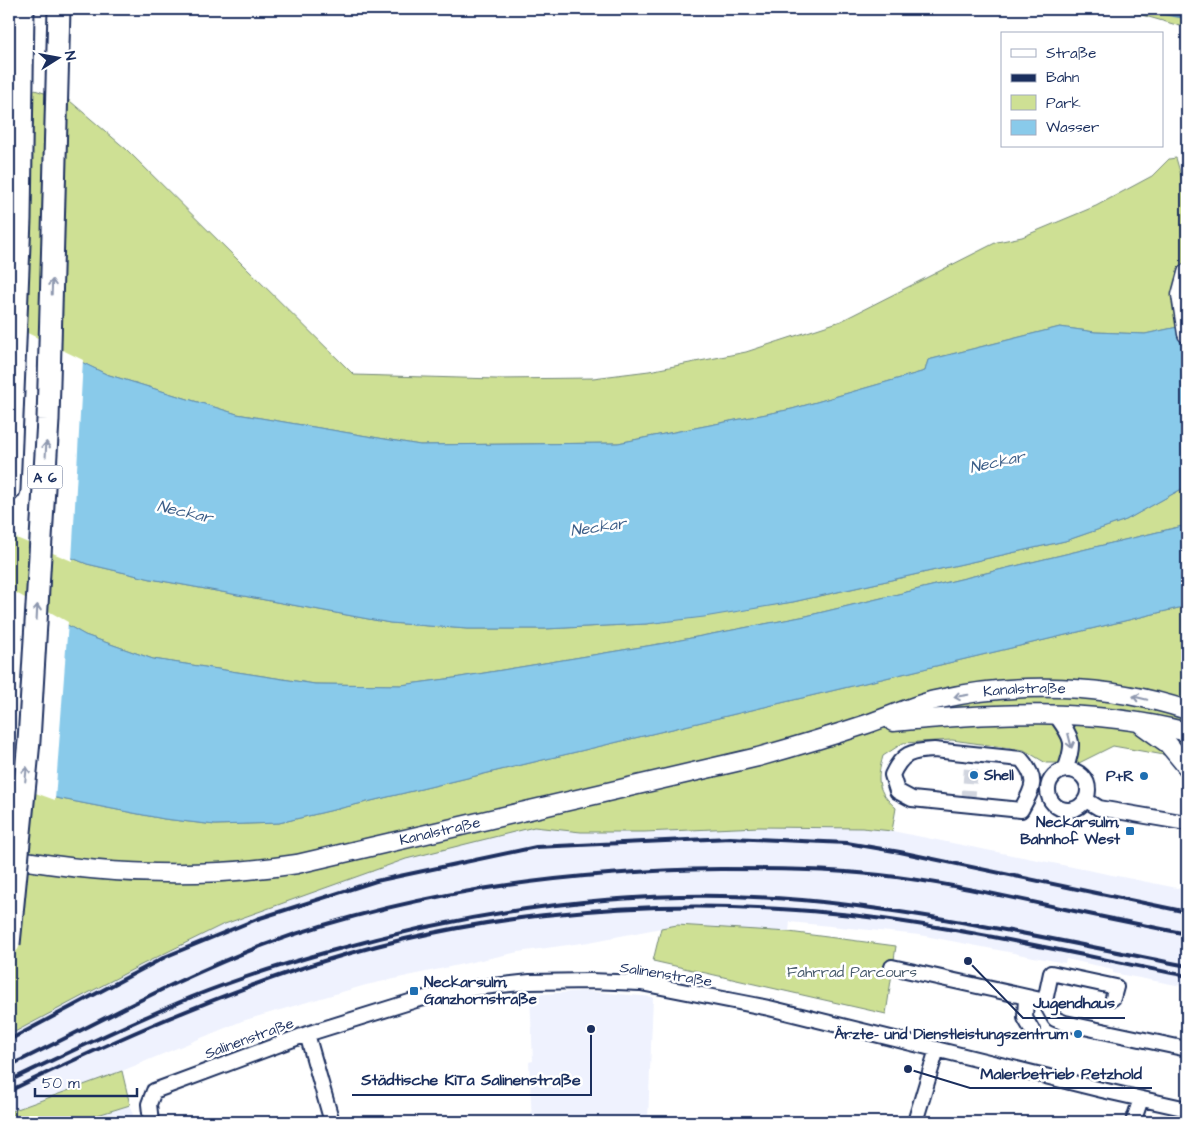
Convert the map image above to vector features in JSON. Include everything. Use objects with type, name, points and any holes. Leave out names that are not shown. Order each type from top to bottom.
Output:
[{"type":"highway","name":"A 6","points":[[9,490],[20,219],[23,9]]},
{"type":"highway","name":"A 6","points":[[9,944],[29,741],[48,420],[59,9]]},
{"type":"main road","points":[[1187,273],[1181,295],[1187,334]]},
{"type":"main road","name":"Kanalstraße","points":[[9,858],[54,866],[133,874],[215,874],[297,864],[758,757],[865,725],[934,701],[992,690],[1034,688],[1080,690],[1127,695],[1184,707]]},
{"type":"main road","name":"Kanalstraße","points":[[865,725],[996,713],[1055,714],[1139,722],[1187,732]]},
{"type":"main road","points":[[1139,722],[1168,744],[1187,767]]},
{"type":"street","points":[[1055,714],[1071,739],[1072,751],[1065,770]]},
{"type":"street","points":[[934,750],[1021,759],[1031,771],[1033,788],[1021,810],[912,799],[897,791],[892,775],[898,760],[914,751],[934,750]]},
{"type":"street","points":[[1065,770],[1072,770],[1085,778],[1089,793],[1086,800],[1075,810],[1061,809],[1051,801],[1048,789],[1051,780],[1065,770]]},
{"type":"street","points":[[1033,788],[1048,789]]},
{"type":"street","points":[[1086,800],[1099,808],[1186,820]]},
{"type":"street","points":[[892,967],[1045,1001]]},
{"type":"street","points":[[1114,998],[1116,987],[1051,973],[1045,1001],[1055,1019],[1064,1023],[1187,1049]]},
{"type":"street","name":"Salinenstraße","points":[[151,1122],[150,1099],[154,1091],[307,1034],[416,1000],[465,989],[530,982],[590,980],[641,983],[760,1006],[1187,1109]]},
{"type":"street","points":[[1026,997],[1025,1018],[1032,1030]]},
{"type":"street","points":[[307,1034],[332,1122]]},
{"type":"street","points":[[915,1122],[937,1049]]},
{"type":"street","points":[[1133,1122],[1140,1099]]},
{"type":"shaded area","points":[[534,827],[581,832],[644,832],[759,827],[862,828],[892,831],[1187,890],[1187,987],[1113,973],[1113,969],[1066,959],[1065,963],[920,935],[790,922],[789,932],[677,925],[589,942],[518,952],[366,985],[242,1021],[122,1071],[9,1112],[9,1032],[222,925],[406,859]]},
{"type":"shaded area","points":[[585,991],[653,997],[648,1120],[532,1122],[529,1062],[533,1061],[530,995]]},
{"type":"shaded area","points":[[130,1105],[135,1122],[75,1122]]},
{"type":"green space","points":[[1121,9],[1187,9],[1187,28]]},
{"type":"green space","points":[[9,82],[70,101],[126,149],[354,375],[496,379],[593,378],[649,371],[746,352],[841,321],[997,242],[1022,237],[1096,206],[1152,176],[1169,159],[1176,158],[1185,189],[1187,189],[1187,325],[1145,334],[1095,332],[1060,327],[928,360],[925,371],[792,409],[618,443],[420,445],[237,414],[106,374],[9,327]]},
{"type":"green space","points":[[1187,486],[1187,525],[806,616],[665,643],[401,685],[315,684],[153,659],[85,635],[9,592],[9,532],[87,564],[151,579],[390,623],[467,629],[545,629],[646,624],[793,602],[1065,541],[1126,520]]},
{"type":"green space","points":[[1187,606],[1187,759],[1113,746],[1079,763],[1046,763],[1024,750],[952,740],[903,743],[883,756],[879,772],[882,791],[896,808],[892,831],[862,828],[759,827],[644,832],[581,832],[534,827],[406,859],[222,925],[141,965],[9,1035],[9,778],[51,797],[164,819],[215,825],[279,823]]},
{"type":"green space","name":"Fahrrad Parcours","points":[[677,925],[789,932],[896,946],[886,1014],[653,961],[661,928]]},
{"type":"green space","points":[[122,1071],[130,1105],[75,1122],[9,1122],[9,1112]]},
{"type":"water","name":"Neckar","points":[[1187,325],[1187,486],[1126,520],[1065,541],[793,602],[704,617],[646,624],[545,629],[467,629],[390,623],[151,579],[87,564],[9,532],[9,327],[106,374],[237,414],[420,445],[618,443],[792,409],[925,371],[928,360],[1060,327],[1095,332],[1145,334]]},
{"type":"water","points":[[1187,525],[1187,606],[279,823],[215,825],[164,819],[51,797],[9,592],[85,635],[153,659],[315,684],[401,685],[665,643],[806,616]]},
{"type":"pier","points":[[9,324],[83,360],[72,561],[9,535]]},
{"type":"pier","points":[[9,589],[68,622],[55,800],[16,786],[9,781]]},
{"type":"waterway","points":[[1142,9],[1187,17]]},
{"type":"tunnel","points":[[968,804],[972,755]]},
{"type":"railway","points":[[9,1040],[167,956],[257,919],[376,881],[536,847],[730,838],[847,843],[900,852],[1187,912]]},
{"type":"railway","points":[[9,1066],[167,987],[264,945],[375,911],[432,898],[547,880],[605,874],[721,869],[860,873],[900,877],[959,887],[1187,934]]},
{"type":"railway","points":[[9,1081],[192,997],[278,967],[388,936],[446,923],[564,904],[683,896],[743,896],[802,900],[851,905],[947,920],[1044,937],[1187,966]]},
{"type":"railway","points":[[9,1091],[150,1026],[222,996],[296,970],[356,951],[418,936],[480,924],[543,915],[606,909],[669,907],[733,907],[845,914],[944,928],[1187,976]]},
{"type":"place","name":"Shell","points":[[974,775]]},
{"type":"place","name":"P+R","points":[[1144,776]]},
{"type":"place","name":"Neckarsulm, Bahnhof West","points":[[1130,831]]},
{"type":"place","name":"Jugendhaus","points":[[968,961]]},
{"type":"place","name":"Neckarsulm, Ganzhornstraße","points":[[414,991]]},
{"type":"place","name":"Städtische KiTa Salinenstraße","points":[[591,1029]]},
{"type":"place","name":"Ärzte- und Dienstleistungszentrum","points":[[1078,1034]]},
{"type":"place","name":"Malerbetrieb Petzhold","points":[[908,1069]]}]
